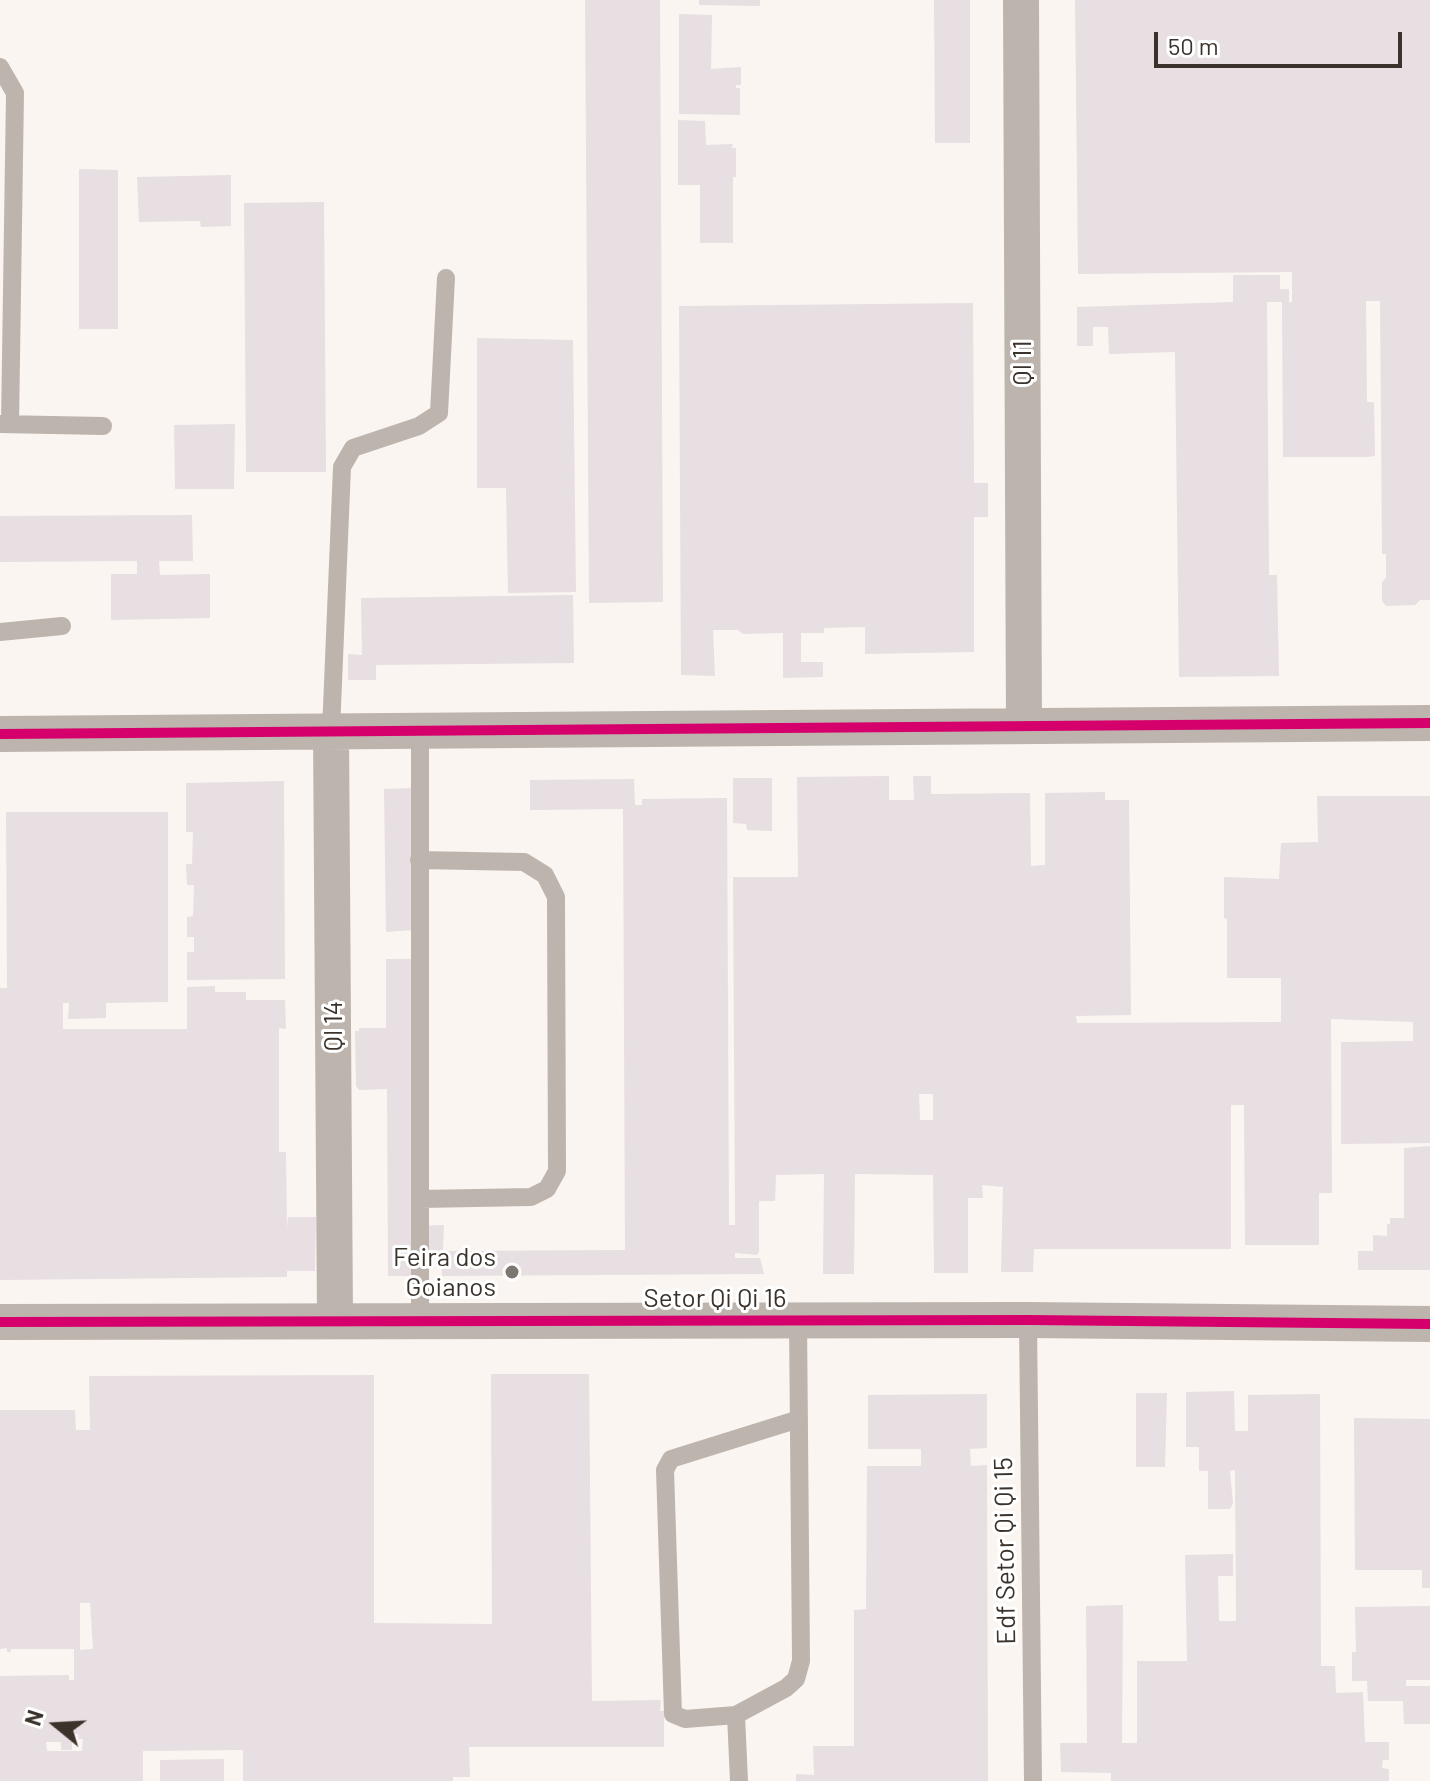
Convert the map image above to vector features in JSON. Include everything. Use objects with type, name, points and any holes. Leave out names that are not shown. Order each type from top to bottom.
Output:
[{"type":"street","name":"QI 11","points":[[1021,0],[1024,726]]},
{"type":"street","points":[[0,734],[1430,723]]},
{"type":"street","name":"QI 14","points":[[331,731],[335,1320]]},
{"type":"street","name":"Setor Qi Qi 16","points":[[0,1322],[1028,1320],[1430,1324]]},
{"type":"lane","points":[[0,67],[15,93],[5,424],[103,426]]},
{"type":"lane","points":[[331,731],[342,467],[353,448],[419,426],[439,413],[446,278]]},
{"type":"lane","points":[[0,632],[62,626]]},
{"type":"lane","points":[[420,731],[420,1320]]},
{"type":"lane","points":[[419,860],[524,862],[545,875],[556,897],[557,1156],[557,1171],[547,1189],[531,1197],[420,1199]]},
{"type":"lane","points":[[798,1320],[799,1419],[801,1661],[796,1679],[786,1688],[736,1715],[685,1719],[673,1714],[665,1470],[671,1459],[799,1419]]},
{"type":"lane","name":"Edf Setor Qi Qi 15","points":[[1028,1320],[1033,1781]]},
{"type":"lane","points":[[736,1715],[739,1781]]},
{"type":"building","points":[[585,0],[660,0],[663,602],[589,603]]},
{"type":"building","points":[[699,0],[760,0],[760,6],[699,5]]},
{"type":"building","points":[[934,0],[970,0],[970,143],[935,143]]},
{"type":"building","points":[[1075,0],[1430,0],[1430,600],[1420,600],[1415,605],[1386,606],[1382,601],[1386,554],[1382,554],[1380,301],[1366,301],[1367,402],[1374,402],[1375,456],[1367,457],[1283,457],[1282,302],[1267,302],[1269,575],[1277,575],[1279,676],[1179,677],[1175,352],[1109,354],[1108,327],[1093,327],[1093,346],[1077,346],[1077,307],[1233,302],[1233,275],[1280,275],[1280,289],[1289,289],[1289,302],[1292,302],[1292,272],[1078,274]]},
{"type":"building","points":[[679,14],[712,15],[711,69],[741,67],[741,85],[736,85],[740,88],[740,115],[679,114]]},
{"type":"building","points":[[678,120],[705,121],[706,145],[733,144],[732,148],[736,148],[733,243],[700,243],[700,185],[678,185]]},
{"type":"building","points":[[79,169],[118,170],[118,329],[79,329]]},
{"type":"building","points":[[231,175],[231,226],[201,227],[200,221],[139,222],[137,177]]},
{"type":"building","points":[[324,202],[326,472],[246,472],[244,203]]},
{"type":"building","points":[[973,303],[974,483],[988,483],[988,517],[974,517],[974,652],[865,654],[865,627],[824,628],[824,633],[801,633],[801,662],[823,662],[823,677],[783,678],[783,633],[743,634],[738,630],[713,630],[715,676],[681,675],[679,306]]},
{"type":"building","points":[[477,338],[573,340],[576,592],[508,593],[506,488],[477,488]]},
{"type":"building","points":[[235,424],[234,489],[175,489],[174,425]]},
{"type":"building","points":[[192,515],[193,561],[159,561],[160,575],[210,574],[210,618],[111,620],[111,574],[137,574],[137,561],[0,562],[0,516]]},
{"type":"building","points":[[573,595],[574,663],[376,665],[376,680],[348,680],[348,654],[362,655],[361,598]]},
{"type":"building","points":[[889,776],[889,800],[914,800],[913,776],[931,776],[931,794],[1030,793],[1031,866],[1045,865],[1045,793],[1105,792],[1105,800],[1129,800],[1131,1015],[1076,1016],[1077,1023],[1281,1022],[1281,978],[1227,978],[1224,877],[1279,879],[1281,843],[1318,842],[1317,796],[1430,796],[1430,1143],[1341,1144],[1341,1042],[1413,1041],[1413,1022],[1331,1019],[1332,1193],[1319,1193],[1319,1245],[1245,1245],[1244,1105],[1231,1105],[1231,1249],[1034,1249],[1033,1272],[1001,1272],[1003,1187],[982,1185],[983,1198],[968,1198],[968,1273],[934,1273],[933,1175],[855,1174],[854,1274],[823,1274],[824,1174],[776,1175],[775,1201],[759,1201],[759,1252],[757,1255],[735,1253],[735,1258],[760,1258],[764,1274],[442,1276],[442,1251],[419,1252],[419,1276],[388,1276],[387,1089],[359,1090],[356,1086],[355,1031],[359,1028],[386,1028],[386,959],[413,959],[414,1226],[444,1225],[443,1251],[625,1250],[623,809],[530,810],[530,780],[634,779],[635,805],[642,805],[642,799],[727,798],[729,1225],[735,1225],[733,877],[798,877],[797,777]],"holes":[[[919,1094],[933,1094],[933,1120],[920,1120]]]},
{"type":"building","points":[[733,778],[772,778],[772,831],[747,830],[746,824],[733,823]]},
{"type":"building","points":[[284,781],[285,979],[187,980],[187,952],[194,952],[194,937],[187,937],[187,917],[193,916],[194,885],[187,885],[186,864],[192,864],[193,832],[186,832],[186,783]]},
{"type":"building","points":[[417,788],[414,930],[386,932],[384,789]]},
{"type":"building","points":[[6,812],[168,812],[168,1002],[106,1003],[106,1018],[68,1019],[69,1003],[63,1003],[63,1029],[187,1029],[187,987],[215,986],[215,992],[246,992],[246,1000],[285,1000],[286,1029],[279,1028],[279,1152],[286,1152],[287,1229],[288,1217],[316,1217],[315,1271],[287,1271],[287,1277],[0,1280],[0,988],[7,988]]},
{"type":"building","points":[[1430,1146],[1430,1270],[1358,1270],[1358,1251],[1373,1251],[1373,1235],[1387,1236],[1390,1218],[1404,1218],[1404,1148]]},
{"type":"building","points":[[491,1374],[589,1374],[592,1701],[661,1700],[664,1747],[469,1747],[470,1777],[453,1777],[453,1781],[243,1781],[243,1750],[143,1751],[143,1781],[0,1781],[0,1676],[69,1675],[69,1680],[74,1680],[74,1649],[11,1649],[7,1652],[7,1648],[0,1649],[0,1410],[75,1410],[76,1430],[90,1430],[89,1376],[374,1375],[374,1623],[492,1624]],"holes":[[[90,1601],[93,1649],[80,1650],[80,1603]],[[72,1729],[79,1739],[83,1739],[82,1751],[47,1751],[46,1742],[61,1742],[61,1750],[72,1750]]]},
{"type":"building","points":[[1234,1391],[1235,1431],[1248,1431],[1248,1395],[1320,1394],[1321,1666],[1335,1666],[1336,1693],[1363,1692],[1365,1742],[1389,1742],[1389,1760],[1383,1760],[1382,1768],[1389,1769],[1389,1781],[1111,1781],[1111,1773],[1061,1772],[1060,1743],[1087,1743],[1086,1606],[1123,1605],[1122,1743],[1137,1743],[1137,1661],[1187,1661],[1185,1555],[1233,1554],[1233,1576],[1218,1576],[1219,1621],[1236,1621],[1235,1470],[1230,1471],[1233,1503],[1230,1509],[1208,1509],[1208,1471],[1199,1471],[1199,1447],[1186,1447],[1186,1392]]},
{"type":"building","points":[[1136,1393],[1167,1393],[1165,1467],[1136,1467]]},
{"type":"building","points":[[987,1394],[987,1448],[970,1449],[971,1466],[987,1465],[988,1781],[796,1781],[796,1774],[814,1775],[813,1746],[854,1746],[854,1610],[866,1609],[867,1466],[921,1466],[921,1449],[868,1449],[868,1395]]},
{"type":"building","points":[[1354,1418],[1430,1419],[1430,1588],[1422,1588],[1422,1570],[1355,1570]]},
{"type":"building","points":[[1430,1606],[1430,1680],[1406,1680],[1406,1686],[1430,1686],[1430,1724],[1404,1724],[1403,1701],[1368,1701],[1367,1681],[1352,1681],[1352,1652],[1356,1652],[1355,1607]]},
{"type":"building","points":[[224,1759],[224,1781],[160,1781],[160,1760]]},
{"type":"cycle path","points":[[0,734],[1430,723]]},
{"type":"cycle path","points":[[0,1322],[1028,1320],[1430,1324]]},
{"type":"place","name":"Feira dos Goianos","points":[[512,1272]]}]
